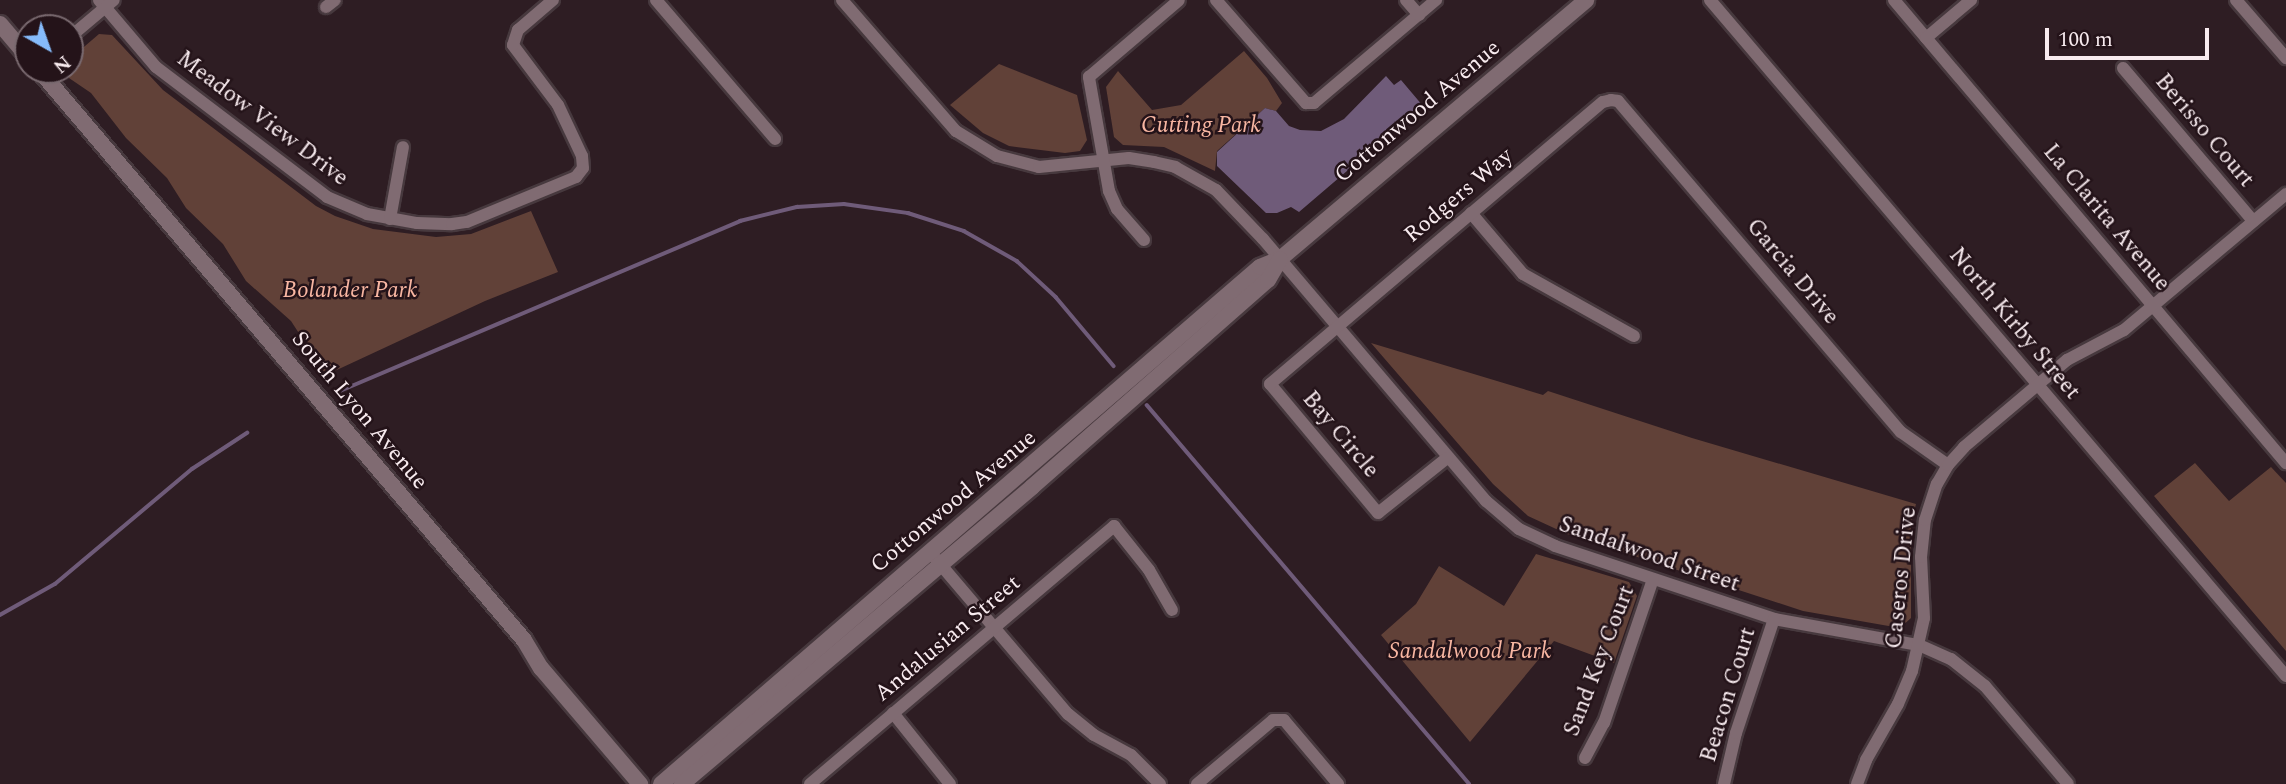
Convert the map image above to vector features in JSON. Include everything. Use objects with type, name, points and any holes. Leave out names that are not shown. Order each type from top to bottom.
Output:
[{"type":"main road","name":"Cottonwood Avenue","points":[[661,784],[1268,280],[1280,259],[1586,0]]},
{"type":"main road","points":[[0,24],[14,40]]},
{"type":"main road","name":"South Lyon Avenue","points":[[51,84],[524,639],[541,668],[640,784]]},
{"type":"main road","name":"Cottonwood Avenue","points":[[682,784],[936,558]]},
{"type":"street","name":"Meadow View Drive","points":[[106,2],[156,67],[327,197],[349,208],[417,223],[467,222],[576,177],[583,168],[582,156],[558,105],[515,51],[513,40],[518,30],[553,0]]},
{"type":"street","points":[[656,0],[775,139]]},
{"type":"street","name":"Sandalwood Street","points":[[842,0],[939,113],[974,145],[997,156],[1039,167],[1129,158],[1154,162],[1196,177],[1233,205],[1447,458],[1486,501],[1519,529],[1555,547],[1774,619],[1919,645],[1951,659],[1985,686],[2068,784]]},
{"type":"street","points":[[1144,240],[1112,200],[1089,77],[1179,0]]},
{"type":"street","points":[[1216,0],[1306,103],[1314,103],[1436,0]]},
{"type":"street","points":[[1406,0],[1419,15]]},
{"type":"street","name":"North Kirby Street","points":[[1710,0],[2286,676]]},
{"type":"street","name":"La Clarita Avenue","points":[[1894,0],[2286,463]]},
{"type":"street","points":[[1926,38],[1971,0]]},
{"type":"street","points":[[2236,0],[2286,58]]},
{"type":"street","points":[[84,23],[106,2]]},
{"type":"street","name":"Berisso Court","points":[[2123,68],[2253,221]]},
{"type":"street","name":"Rodgers Way","points":[[1337,327],[1603,102],[1611,100]]},
{"type":"street","name":"Garcia Drive","points":[[1611,100],[1618,101],[1901,432],[1948,466]]},
{"type":"street","points":[[390,219],[403,147]]},
{"type":"street","name":"Caseros Drive","points":[[1857,784],[1866,760],[1898,704],[1919,645],[1924,618],[1921,557],[1925,520],[1934,492],[1948,466],[1964,447],[2067,360],[2124,330],[2286,194]]},
{"type":"street","points":[[1471,213],[1523,274],[1634,336]]},
{"type":"street","name":"Bay Circle","points":[[1337,327],[1270,384],[1286,404],[1378,513],[1447,458]]},
{"type":"street","name":"Andalusian Street","points":[[810,784],[1114,526],[1150,570],[1172,610]]},
{"type":"street","points":[[936,558],[1068,714],[1094,735],[1131,755],[1160,784]]},
{"type":"street","name":"Sand Key Court","points":[[1585,758],[1604,723],[1653,579]]},
{"type":"street","name":"Beacon Court","points":[[1724,784],[1736,733],[1774,619]]},
{"type":"street","points":[[893,713],[950,784]]},
{"type":"street","points":[[1197,784],[1273,720],[1284,720],[1338,784]]},
{"type":"green space","name":"Bolander Park","points":[[99,34],[112,35],[163,90],[316,206],[335,216],[373,229],[436,237],[471,234],[531,211],[558,272],[485,301],[326,375],[291,321],[246,281],[223,244],[186,208],[167,178],[126,138],[91,93],[78,84],[84,84],[84,47]]},
{"type":"green space","name":"Cutting Park","points":[[1244,51],[1267,78],[1282,103],[1276,111],[1265,108],[1217,151],[1215,171],[1164,147],[1123,145],[1114,137],[1106,87],[1118,71],[1152,110],[1181,105]]},
{"type":"green space","name":"Cutting Park","points":[[999,64],[1077,95],[1087,140],[1080,151],[1065,153],[1009,146],[983,133],[950,105]]},
{"type":"green space","points":[[1371,343],[1543,395],[1548,391],[1692,438],[1916,504],[1911,524],[1911,618],[1900,628],[1803,611],[1567,534],[1528,516],[1493,484]]},
{"type":"green space","points":[[2195,463],[2229,501],[2271,467],[2286,483],[2286,651],[2154,496]]},
{"type":"green space","name":"Sandalwood Park","points":[[1536,554],[1629,582],[1637,596],[1614,663],[1554,641],[1470,742],[1381,635],[1416,604],[1439,566],[1504,606]]},
{"type":"shaded area","points":[[1386,76],[1394,85],[1401,80],[1423,106],[1299,212],[1291,207],[1277,213],[1266,213],[1217,166],[1217,152],[1265,108],[1276,111],[1289,126],[1300,130],[1321,131],[1344,119]]},
{"type":"waterway","points":[[340,391],[740,221],[797,207],[844,204],[908,213],[964,231],[1017,261],[1056,297],[1114,366]]},
{"type":"waterway","points":[[1147,405],[1469,784]]},
{"type":"waterway","points":[[0,615],[55,584],[192,469],[247,433]]}]
